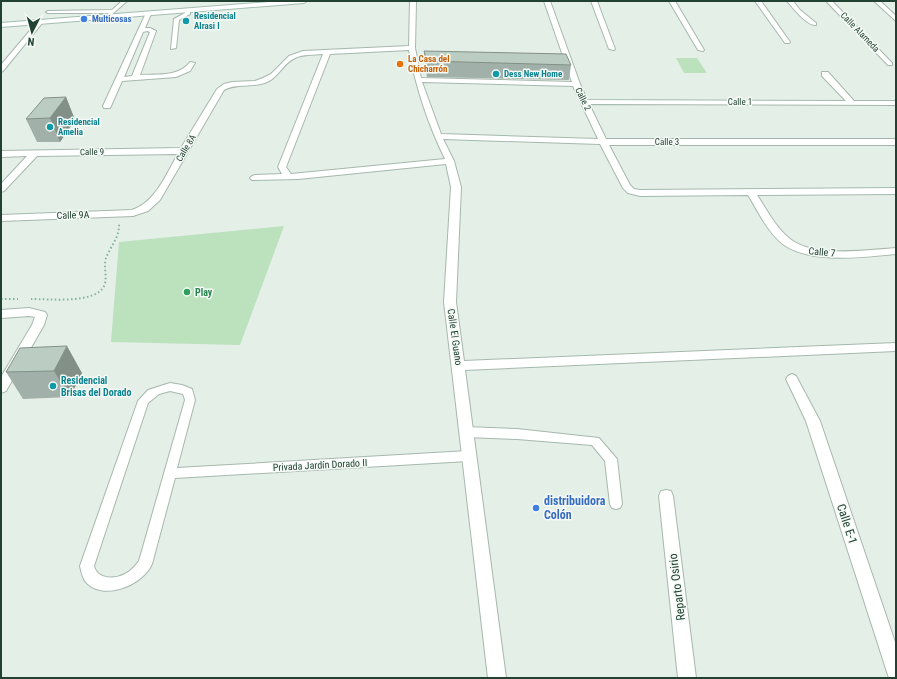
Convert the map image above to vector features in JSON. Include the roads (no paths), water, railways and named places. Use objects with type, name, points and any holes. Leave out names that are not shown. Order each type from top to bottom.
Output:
[{"type":"street","points":[[1,25],[304,1]]},
{"type":"street","name":"Calle El Guano","points":[[413,1],[412,48],[418,80],[438,136],[450,161],[456,187],[450,302],[459,366],[468,456],[497,678]]},
{"type":"street","name":"Calle 2","points":[[547,1],[576,84],[603,142],[626,186],[631,191],[640,193],[751,192]]},
{"type":"street","points":[[594,1],[612,48]]},
{"type":"street","points":[[672,1],[701,50]]},
{"type":"street","points":[[758,1],[787,42]]},
{"type":"street","points":[[790,1],[798,11],[814,24]]},
{"type":"street","name":"Calle Alameda","points":[[829,1],[890,64]]},
{"type":"street","points":[[877,1],[896,19]]},
{"type":"street","points":[[108,106],[148,14]]},
{"type":"street","points":[[1,70],[40,22]]},
{"type":"street","points":[[135,78],[153,31],[148,29],[141,30]]},
{"type":"street","points":[[288,175],[282,167],[327,52],[412,48]]},
{"type":"street","name":"Calle 8A","points":[[145,209],[155,200],[221,89],[226,85],[234,83],[265,81],[292,57],[303,53],[327,52]]},
{"type":"street","points":[[120,79],[180,74],[188,70],[192,63]]},
{"type":"street","points":[[825,74],[852,102]]},
{"type":"street","points":[[418,80],[576,84]]},
{"type":"street","name":"Calle 1","points":[[584,102],[896,103]]},
{"type":"street","name":"Calle 3","points":[[438,136],[603,142],[896,142]]},
{"type":"street","name":"Calle 9","points":[[1,154],[184,151]]},
{"type":"street","points":[[1,189],[35,153]]},
{"type":"street","points":[[255,178],[288,175],[298,176],[450,161]]},
{"type":"street","points":[[751,192],[896,191]]},
{"type":"street","name":"Calle 7","points":[[751,192],[780,236],[799,249],[826,254],[896,251]]},
{"type":"street","name":"Calle 9A","points":[[1,218],[133,213],[145,209]]},
{"type":"street","points":[[1,314],[29,312],[41,315],[38,325],[1,388]]},
{"type":"street","points":[[459,366],[896,347]]},
{"type":"street","name":"Calle E-1","points":[[792,379],[813,421],[896,672]]},
{"type":"street","name":"Reparto Osirio","points":[[666,496],[687,678]]},
{"type":"lane","points":[[107,17],[125,1]]},
{"type":"lane","points":[[173,48],[177,19],[187,14],[188,10]]},
{"type":"lane","points":[[48,12],[114,11]]},
{"type":"lane","points":[[170,387],[182,389],[188,392],[190,400],[171,473],[145,564],[140,572],[130,580],[118,583],[106,584],[94,580],[89,575],[88,566],[143,402],[149,395],[158,390],[170,387]]},
{"type":"lane","points":[[466,432],[517,434],[595,441],[611,459],[616,504]]},
{"type":"lane","name":"Privada Jardín Dorado II","points":[[171,473],[468,456]]},
{"type":"place","name":"Multicosas","points":[[84,19]]},
{"type":"place","name":"Residencial Alrasi I","points":[[186,21]]},
{"type":"place","name":"La Casa del Chicharrón","points":[[400,64]]},
{"type":"place","name":"Dess New Home","points":[[496,74]]},
{"type":"place","name":"Residencial Amelia","points":[[50,127]]},
{"type":"place","name":"Play","points":[[187,292]]},
{"type":"place","name":"Residencial Brisas del Dorado","points":[[53,386]]},
{"type":"place","name":"distribuidora Colón","points":[[536,508]]}]
